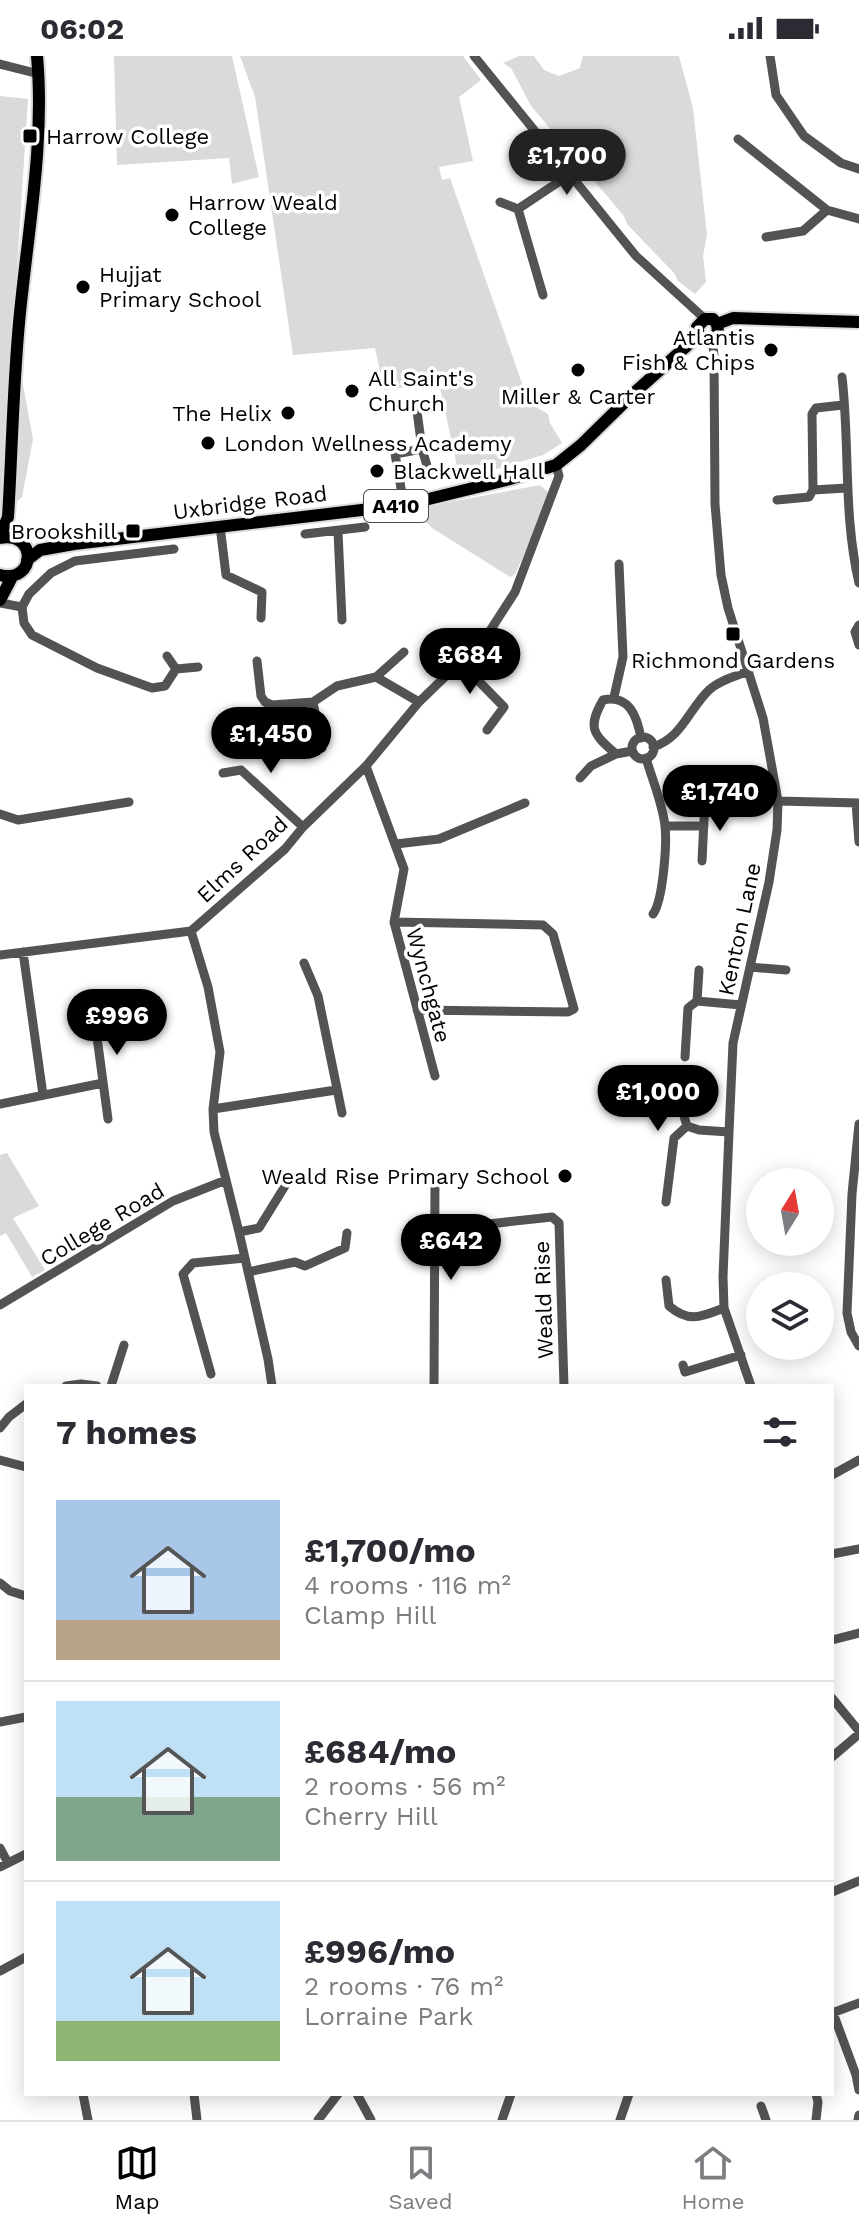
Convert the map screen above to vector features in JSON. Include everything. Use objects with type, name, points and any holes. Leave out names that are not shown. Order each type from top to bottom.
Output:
[{"type":"main road","points":[[27,560],[25,546],[5,537],[19,324],[38,134],[37,56]]},
{"type":"main road","points":[[717,324],[733,318],[859,322]]},
{"type":"main road","points":[[705,319],[713,319],[717,324],[718,332],[712,339],[707,340],[699,335],[697,327],[705,319]]},
{"type":"main road","name":"Uxbridge Road","points":[[0,601],[6,576],[24,569],[27,560],[40,550],[404,505],[556,465],[699,335]]},
{"type":"main road","name":"Uxbridge Road","points":[[25,546],[40,550]]},
{"type":"street","points":[[474,56],[636,256],[705,319]]},
{"type":"street","points":[[770,56],[776,95],[804,136],[841,163],[859,169]]},
{"type":"street","points":[[0,64],[39,74]]},
{"type":"street","points":[[738,139],[827,210],[859,219]]},
{"type":"street","points":[[518,209],[569,175]]},
{"type":"street","points":[[500,202],[518,209]]},
{"type":"street","points":[[518,209],[543,295]]},
{"type":"street","points":[[766,237],[803,231],[827,210]]},
{"type":"street","name":"Kenton Lane","points":[[712,339],[715,504],[721,575],[768,740],[778,801],[775,851],[733,1043],[724,1308],[750,1384]]},
{"type":"street","points":[[842,377],[847,488],[853,556],[859,583]]},
{"type":"street","points":[[777,500],[809,497],[813,490],[812,414],[816,408],[843,405]]},
{"type":"street","points":[[417,411],[428,469]]},
{"type":"street","points":[[404,505],[395,454],[422,449]]},
{"type":"street","name":"Elms Road","points":[[0,955],[191,931],[285,849],[303,827],[366,766],[419,702],[486,637],[515,592],[559,476],[556,465]]},
{"type":"street","points":[[813,490],[847,488]]},
{"type":"street","points":[[342,620],[345,511]]},
{"type":"street","points":[[220,526],[226,575],[262,592],[261,618]]},
{"type":"street","points":[[305,534],[365,527]]},
{"type":"street","points":[[163,533],[170,549],[75,561],[51,573],[29,594],[22,607],[24,623],[32,635],[97,668],[152,688],[165,686],[176,669]]},
{"type":"street","points":[[614,697],[623,657],[619,564]]},
{"type":"street","points":[[0,601],[22,607]]},
{"type":"street","points":[[859,625],[855,632],[859,645]]},
{"type":"street","points":[[257,661],[261,696],[272,705],[313,702],[337,686],[376,677],[404,652]]},
{"type":"street","points":[[167,656],[176,669]]},
{"type":"street","points":[[459,661],[504,707],[487,730]]},
{"type":"street","points":[[176,669],[198,667]]},
{"type":"street","points":[[653,747],[680,731],[712,687],[749,671]]},
{"type":"street","points":[[376,677],[419,702]]},
{"type":"street","points":[[616,754],[602,742],[594,729],[593,717],[603,700],[614,697],[624,702],[635,714],[641,738]]},
{"type":"street","points":[[313,702],[322,748]]},
{"type":"street","points":[[641,738],[650,741],[653,747],[652,754],[646,758],[636,757],[632,751],[634,741],[641,738]]},
{"type":"street","points":[[580,778],[591,766],[616,754],[632,751]]},
{"type":"street","points":[[646,758],[665,826],[663,879],[658,907],[653,914]]},
{"type":"street","name":"Wynchgate","points":[[366,766],[404,869],[394,922],[435,1076]]},
{"type":"street","points":[[223,773],[241,770],[303,827]]},
{"type":"street","points":[[702,861],[705,799],[719,791]]},
{"type":"street","points":[[778,801],[858,803],[859,842]]},
{"type":"street","points":[[0,814],[18,820],[129,802]]},
{"type":"street","points":[[396,844],[439,839],[525,803]]},
{"type":"street","points":[[665,826],[704,826]]},
{"type":"street","points":[[394,922],[543,925],[553,934],[574,1009],[568,1012],[417,1010]]},
{"type":"street","points":[[191,931],[208,987],[220,1052],[213,1109],[214,1132],[272,1384]]},
{"type":"street","points":[[23,952],[43,1095]]},
{"type":"street","points":[[304,963],[318,996],[342,1113]]},
{"type":"street","points":[[750,967],[786,970]]},
{"type":"street","points":[[697,1001],[699,970]]},
{"type":"street","points":[[92,1000],[108,1119]]},
{"type":"street","points":[[685,1057],[688,1008],[697,1001],[741,1005]]},
{"type":"street","points":[[97,1032],[130,1026]]},
{"type":"street","points":[[685,1070],[683,1113],[687,1126]]},
{"type":"street","points":[[0,1104],[103,1083]]},
{"type":"street","points":[[213,1109],[336,1090]]},
{"type":"street","points":[[859,1124],[847,1313],[851,1332],[859,1346]]},
{"type":"street","points":[[687,1126],[729,1132]]},
{"type":"street","points":[[666,1202],[674,1138],[687,1126]]},
{"type":"street","points":[[434,1384],[435,1179]]},
{"type":"street","name":"College Road","points":[[0,1305],[173,1201],[226,1180]]},
{"type":"street","points":[[239,1232],[259,1228],[285,1186]]},
{"type":"street","name":"Weald Rise","points":[[434,1230],[552,1217],[559,1223],[564,1384]]},
{"type":"street","points":[[248,1272],[295,1262],[305,1266],[345,1248],[347,1233]]},
{"type":"street","points":[[211,1374],[183,1274],[193,1263],[245,1258]]},
{"type":"street","points":[[666,1280],[669,1306],[679,1315],[695,1317],[724,1308]]},
{"type":"street","points":[[112,1384],[124,1345]]},
{"type":"street","points":[[683,1365],[685,1372],[741,1355]]},
{"type":"street","points":[[0,1428],[24,1406]]},
{"type":"street","points":[[0,1460],[24,1466]]},
{"type":"street","points":[[834,1474],[859,1460]]},
{"type":"street","points":[[834,1554],[859,1549]]},
{"type":"street","points":[[0,1583],[5,1592]]},
{"type":"street","points":[[834,1639],[859,1633]]},
{"type":"street","points":[[834,1701],[859,1732],[834,1755]]},
{"type":"street","points":[[0,1722],[24,1717]]},
{"type":"street","points":[[0,1848],[4,1865],[24,1855]]},
{"type":"street","points":[[834,1891],[859,1881]]},
{"type":"street","points":[[0,1971],[24,1958]]},
{"type":"street","points":[[834,2013],[859,2003]]},
{"type":"street","points":[[834,2016],[859,2090]]},
{"type":"street","points":[[83,2096],[88,2120]]},
{"type":"street","points":[[194,2096],[197,2120]]},
{"type":"street","points":[[318,2120],[336,2096]]},
{"type":"street","points":[[358,2096],[371,2120]]},
{"type":"street","points":[[502,2120],[510,2096]]},
{"type":"street","points":[[620,2120],[628,2096]]},
{"type":"street","points":[[816,2096],[816,2120]]},
{"type":"street","points":[[761,2106],[766,2120]]},
{"type":"shaded area","points":[[114,56],[232,56],[259,177],[232,184],[229,158],[117,165]]},
{"type":"shaded area","points":[[240,56],[463,56],[481,80],[459,97],[473,161],[439,167],[442,180],[450,178],[529,403],[548,414],[562,443],[543,455],[460,480],[439,383],[384,390],[375,348],[293,355],[255,97]]},
{"type":"shaded area","points":[[519,56],[534,56],[544,70],[559,76],[580,68],[583,56],[679,56],[693,108],[707,235],[703,256],[706,282],[695,294],[678,281],[627,224],[624,216],[531,106],[511,68],[503,63]]},
{"type":"shaded area","points":[[0,96],[28,99],[13,331],[33,439],[22,497],[2,515],[0,508]]},
{"type":"shaded area","points":[[540,485],[549,493],[543,515],[515,574],[510,577],[432,528],[413,509]]},
{"type":"shaded area","points":[[7,1153],[39,1206],[13,1218],[45,1270],[32,1277],[6,1233],[0,1236],[0,1155]]},
{"type":"place","name":"Harrow College","points":[[30,136]]},
{"type":"place","name":"Harrow Weald College","points":[[172,215]]},
{"type":"place","name":"Hujjat Primary School","points":[[83,287]]},
{"type":"place","name":"Atlantis Fish & Chips","points":[[771,350]]},
{"type":"place","name":"Miller & Carter","points":[[578,370]]},
{"type":"place","name":"All Saint's Church","points":[[352,391]]},
{"type":"place","name":"The Helix","points":[[288,413]]},
{"type":"place","name":"London Wellness Academy","points":[[208,443]]},
{"type":"place","name":"Blackwell Hall","points":[[377,471]]},
{"type":"place","name":"Brookshill","points":[[133,531]]},
{"type":"place","name":"Richmond Gardens","points":[[733,634]]},
{"type":"place","name":"Weald Rise Primary School","points":[[565,1176]]}]
